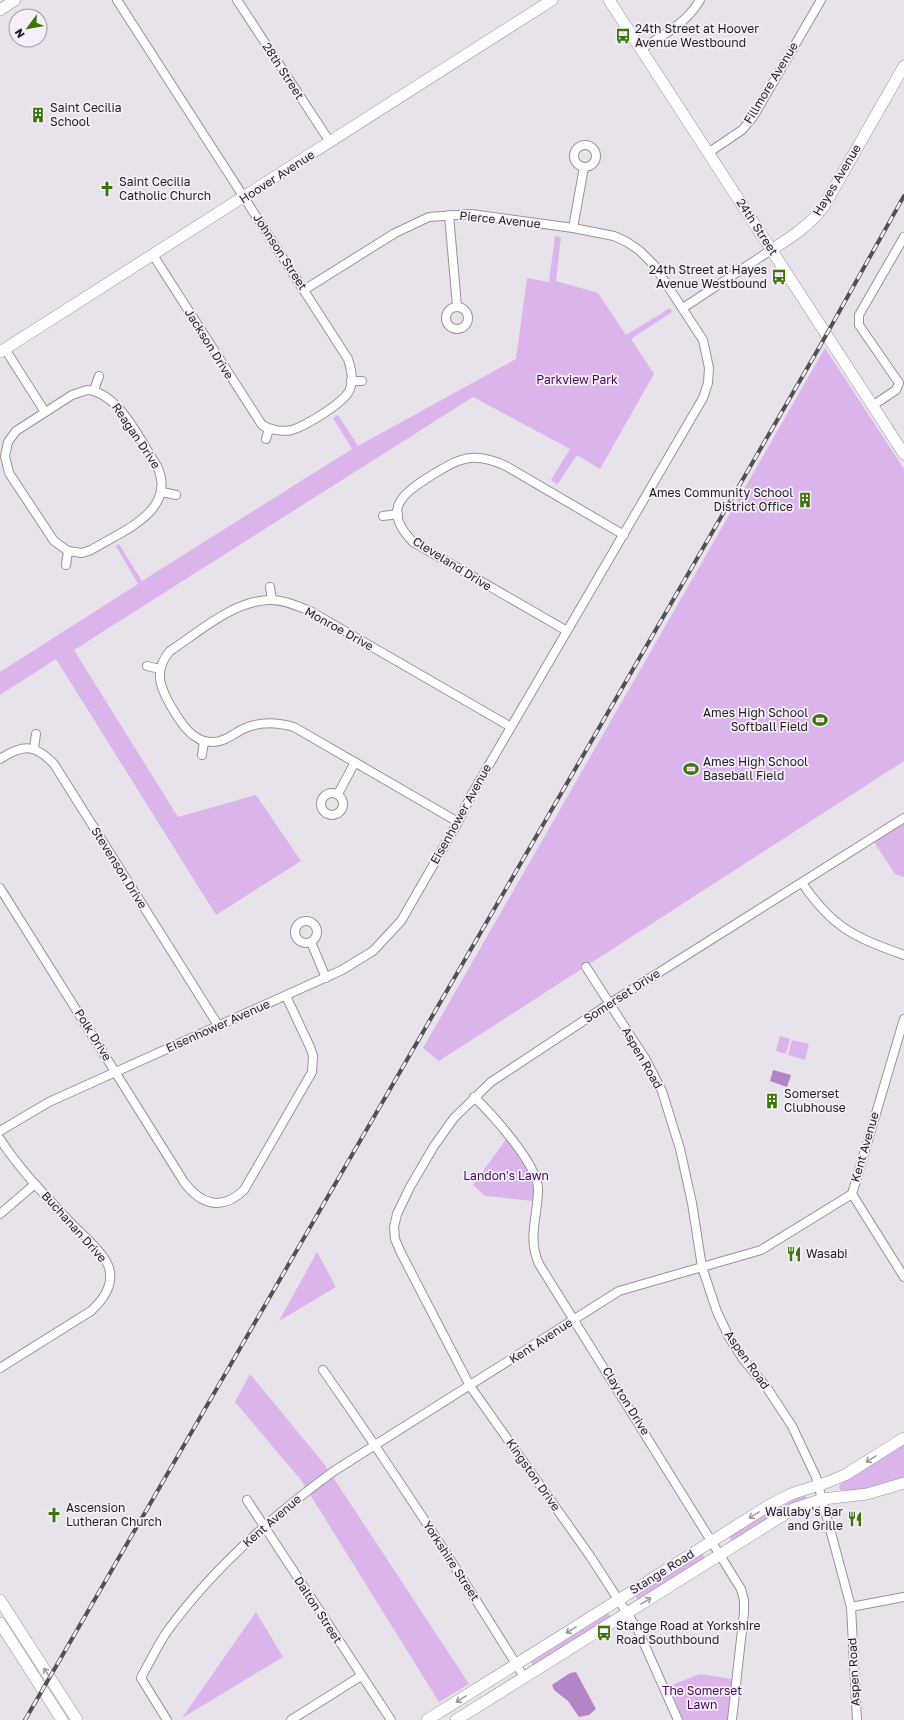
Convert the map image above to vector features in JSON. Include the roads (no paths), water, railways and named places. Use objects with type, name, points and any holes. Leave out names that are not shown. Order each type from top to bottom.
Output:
[{"type":"main road","points":[[0,10],[15,0]]},
{"type":"main road","name":"Hoover Avenue","points":[[2,348],[245,198],[552,0]]},
{"type":"main road","name":"24th Street","points":[[609,0],[904,454]]},
{"type":"main road","name":"Hayes Avenue","points":[[771,250],[799,232],[814,219],[824,206],[904,66]]},
{"type":"main road","name":"Stange Road","points":[[427,1720],[783,1497],[845,1475],[904,1438]]},
{"type":"main road","name":"Stange Road","points":[[456,1720],[793,1509],[822,1499],[873,1493],[904,1483]]},
{"type":"main road","points":[[0,1600],[77,1720]]},
{"type":"main road","points":[[0,1623],[62,1720]]},
{"type":"street","name":"Johnson Street","points":[[117,0],[348,359],[352,370],[350,389],[344,399],[304,425],[291,430],[269,429]]},
{"type":"street","name":"28th Street","points":[[237,0],[330,142]]},
{"type":"street","points":[[641,49],[679,25],[688,17],[700,0]]},
{"type":"street","name":"Fillmore Avenue","points":[[708,153],[742,130],[753,116],[820,0]]},
{"type":"street","points":[[573,228],[584,167]]},
{"type":"street","name":"Pierce Avenue","points":[[304,290],[411,224],[429,217],[471,214],[573,228],[614,236],[627,242],[640,251],[654,265],[683,308]]},
{"type":"street","points":[[449,215],[457,306]]},
{"type":"street","points":[[872,406],[896,390],[899,383],[859,326],[859,315],[904,237]]},
{"type":"street","name":"Hayes Avenue","points":[[683,308],[771,250]]},
{"type":"street","name":"Jackson Drive","points":[[153,256],[256,418],[262,425],[269,429]]},
{"type":"street","name":"Eisenhower Avenue","points":[[0,1131],[48,1102],[326,978],[359,961],[388,936],[401,921],[458,822],[472,794],[703,398],[708,383],[709,368],[703,340],[683,308]]},
{"type":"street","points":[[2,348],[44,412]]},
{"type":"street","points":[[100,376],[94,390],[79,392],[44,412],[16,431],[3,448],[9,472],[48,534],[61,548],[68,551],[82,552],[91,550],[146,516],[159,502],[162,492],[176,495]]},
{"type":"street","points":[[351,381],[362,381]]},
{"type":"street","name":"Reagan Drive","points":[[94,390],[100,392],[117,405],[157,466],[161,475],[162,492]]},
{"type":"street","points":[[266,439],[269,429]]},
{"type":"street","points":[[383,516],[398,514],[400,500],[410,489],[450,465],[462,460],[481,458],[506,466],[624,535]]},
{"type":"street","name":"Cleveland Drive","points":[[398,514],[402,529],[413,542],[567,631]]},
{"type":"street","points":[[66,565],[68,551]]},
{"type":"street","points":[[270,587],[272,600]]},
{"type":"street","name":"Monroe Drive","points":[[160,669],[163,660],[170,651],[227,614],[257,602],[272,600],[291,604],[310,611],[511,727]]},
{"type":"street","points":[[147,666],[160,669],[160,679],[163,692],[185,727],[195,737],[204,741],[214,742],[225,739],[241,730],[260,724],[281,724],[294,727],[458,822]]},
{"type":"street","points":[[0,759],[15,750],[34,748],[36,734]]},
{"type":"street","points":[[202,756],[204,741]]},
{"type":"street","name":"Stevenson Drive","points":[[34,748],[47,756],[54,764],[218,1025]]},
{"type":"street","points":[[338,794],[355,762]]},
{"type":"street","name":"Somerset Drive","points":[[394,1227],[397,1214],[410,1187],[434,1146],[454,1118],[491,1082],[609,1004],[904,818]]},
{"type":"street","points":[[802,883],[823,911],[844,929],[874,944],[904,955]]},
{"type":"street","name":"Polk Drive","points":[[0,888],[184,1182],[196,1197],[213,1203],[228,1201],[237,1196],[251,1181],[309,1079],[312,1072],[313,1056],[286,996]]},
{"type":"street","points":[[311,942],[326,978]]},
{"type":"street","name":"Aspen Road","points":[[586,966],[646,1060],[662,1091],[680,1149],[692,1203],[702,1267],[717,1312],[729,1337],[792,1426],[807,1455],[818,1485],[851,1608],[857,1720]]},
{"type":"street","name":"Kent Avenue","points":[[167,1720],[141,1678],[165,1634],[195,1596],[263,1526],[297,1498],[334,1472],[619,1291],[638,1284],[761,1250],[852,1194],[904,1019]]},
{"type":"street","name":"Clayton Drive","points":[[474,1097],[495,1118],[534,1174],[538,1187],[532,1240],[533,1252],[539,1264],[721,1553],[741,1589],[744,1600],[732,1720]]},
{"type":"street","name":"Buchanan Drive","points":[[0,1139],[35,1184],[102,1255],[109,1267],[110,1280],[108,1291],[102,1301],[91,1311],[0,1368]]},
{"type":"street","points":[[0,1214],[35,1184]]},
{"type":"street","points":[[852,1194],[904,1277]]},
{"type":"street","name":"Kingston Drive","points":[[394,1227],[395,1239],[401,1253],[470,1386],[619,1600],[644,1641],[678,1720]]},
{"type":"street","name":"Yorkshire Street","points":[[322,1370],[376,1446],[524,1677]]},
{"type":"street","name":"Dalton Street","points":[[247,1500],[390,1720]]},
{"type":"street","points":[[851,1608],[904,1597]]},
{"type":"street","points":[[290,1720],[360,1676]]},
{"type":"railway","points":[[25,1720],[820,346],[904,196]]},
{"type":"place","name":"24th Street at Hoover Avenue Westbound","points":[[623,36]]},
{"type":"place","name":"Saint Cecilia School","points":[[38,115]]},
{"type":"place","name":"Saint Cecilia Catholic Church","points":[[107,189]]},
{"type":"place","name":"24th Street at Hayes Avenue Westbound","points":[[779,277]]},
{"type":"place","name":"Ames Community School District Office","points":[[805,500]]},
{"type":"place","name":"Ames High School Softball Field","points":[[820,720]]},
{"type":"place","name":"Ames High School Baseball Field","points":[[691,769]]},
{"type":"place","name":"Somerset Clubhouse","points":[[772,1101]]},
{"type":"place","name":"Wasabi","points":[[794,1254]]},
{"type":"place","name":"Ascension Lutheran Church","points":[[54,1515]]},
{"type":"place","name":"Wallaby's Bar and Grille","points":[[855,1519]]},
{"type":"place","name":"Stange Road at Yorkshire Road Southbound","points":[[604,1633]]},
{"type":"park label","name":"Parkview Park","points":[[577,380]]},
{"type":"park label","name":"Landon's Lawn","points":[[506,1176]]},
{"type":"park label","name":"The Somerset Lawn","points":[[702,1698]]}]
